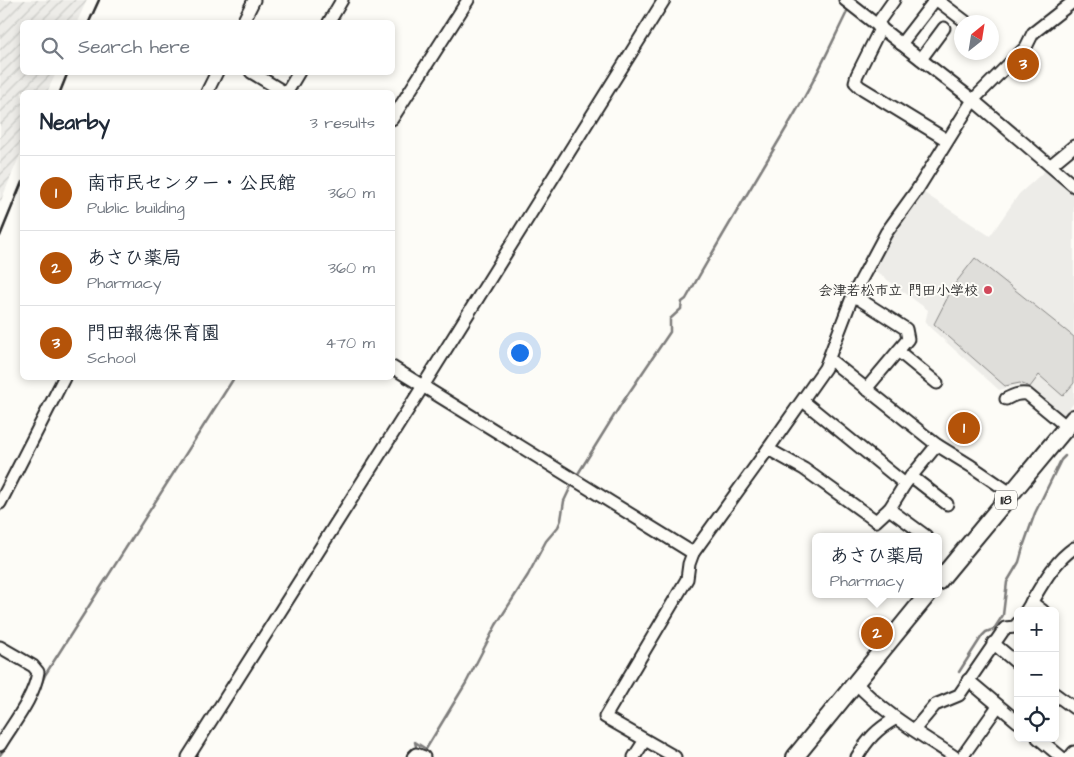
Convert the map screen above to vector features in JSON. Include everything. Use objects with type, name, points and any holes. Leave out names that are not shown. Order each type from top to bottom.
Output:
[{"type":"highway","name":"118","points":[[942,577],[1070,422]]},
{"type":"highway","points":[[795,757],[925,598]]},
{"type":"street","points":[[244,20],[254,0]]},
{"type":"street","points":[[330,20],[342,0]]},
{"type":"street","points":[[395,114],[468,0]]},
{"type":"street","points":[[188,757],[664,0]]},
{"type":"street","points":[[845,0],[973,100],[1074,186]]},
{"type":"street","points":[[894,0],[879,26],[856,75],[855,82],[860,87],[947,140]]},
{"type":"street","points":[[902,44],[936,0],[956,15]]},
{"type":"street","points":[[675,757],[605,716],[687,578],[693,553],[803,401],[829,359],[853,295],[886,233],[917,190],[973,100],[1026,46],[1033,33],[1074,2]]},
{"type":"street","points":[[921,59],[944,28]]},
{"type":"street","points":[[208,90],[216,75]]},
{"type":"street","points":[[256,75],[282,90]]},
{"type":"street","points":[[287,90],[297,75]]},
{"type":"street","points":[[1051,165],[1074,146]]},
{"type":"street","points":[[853,295],[906,330],[908,339],[866,389]]},
{"type":"street","points":[[898,351],[937,383]]},
{"type":"street","points":[[829,359],[936,445],[1012,494]]},
{"type":"street","points":[[395,369],[693,553]]},
{"type":"street","points":[[0,502],[63,380]]},
{"type":"street","points":[[1006,399],[1014,394],[1027,394],[1070,422]]},
{"type":"street","points":[[803,401],[908,480],[947,504]]},
{"type":"street","points":[[768,449],[804,470],[876,521],[889,509],[908,480],[936,445]]},
{"type":"street","points":[[889,509],[922,533]]},
{"type":"street","points":[[1028,606],[1055,566],[1064,555],[1074,548]]},
{"type":"street","points":[[914,730],[934,705],[959,695],[1005,628],[1014,627]]},
{"type":"street","points":[[993,643],[1014,661]]},
{"type":"street","points":[[0,648],[33,666],[38,672],[36,681],[24,706],[0,744]]},
{"type":"street","points":[[968,680],[1014,719]]},
{"type":"street","points":[[855,682],[868,696],[896,719],[955,757]]},
{"type":"street","points":[[1059,697],[1074,708]]},
{"type":"street","points":[[962,757],[998,706]]},
{"type":"street","points":[[858,756],[879,728],[896,719]]},
{"type":"street","points":[[634,757],[645,740]]},
{"type":"street","points":[[1043,742],[1061,757]]},
{"type":"street","points":[[1070,757],[1074,752]]},
{"type":"street","points":[[413,757],[416,754],[424,757]]},
{"type":"shaded area","points":[[0,0],[87,0],[78,20],[20,20],[20,75],[55,75],[48,90],[20,90],[20,155],[0,203]]},
{"type":"shaded area","name":"会津若松市立 門田小学校","points":[[1047,169],[1074,190],[1074,403],[1062,417],[1026,387],[1019,385],[999,390],[925,323],[928,310],[874,270],[921,191],[990,236],[1019,194]]},
{"type":"shaded area","points":[[975,258],[1074,337],[1074,383],[1063,396],[1039,375],[1030,387],[1020,383],[1005,386],[934,324],[954,285]]},
{"type":"waterway","points":[[576,477],[620,406],[670,332],[670,319],[681,309],[682,302],[686,299],[801,103],[849,8]]},
{"type":"waterway","points":[[40,687],[45,675],[233,380]]},
{"type":"waterway","points":[[959,672],[982,636],[994,629],[1003,615],[1007,582],[1019,562],[1035,513],[1061,460],[1065,456]]},
{"type":"waterway","points":[[417,751],[415,742],[426,749],[466,683],[496,625],[528,575],[546,541],[558,527],[564,501],[573,482]]},
{"type":"waterway","points":[[0,755],[5,748]]},
{"type":"railway","points":[[90,20],[99,0]]},
{"type":"railway","points":[[61,90],[67,75]]},
{"type":"railway","points":[[0,236],[20,187]]},
{"type":"place","name":"門田報徳保育園","points":[[1023,64]]},
{"type":"place","name":"会津若松市立 門田小学校","points":[[988,290]]},
{"type":"place","name":"南市民センター・公民館","points":[[964,428]]},
{"type":"place","name":"あさひ薬局","points":[[877,633]]}]
